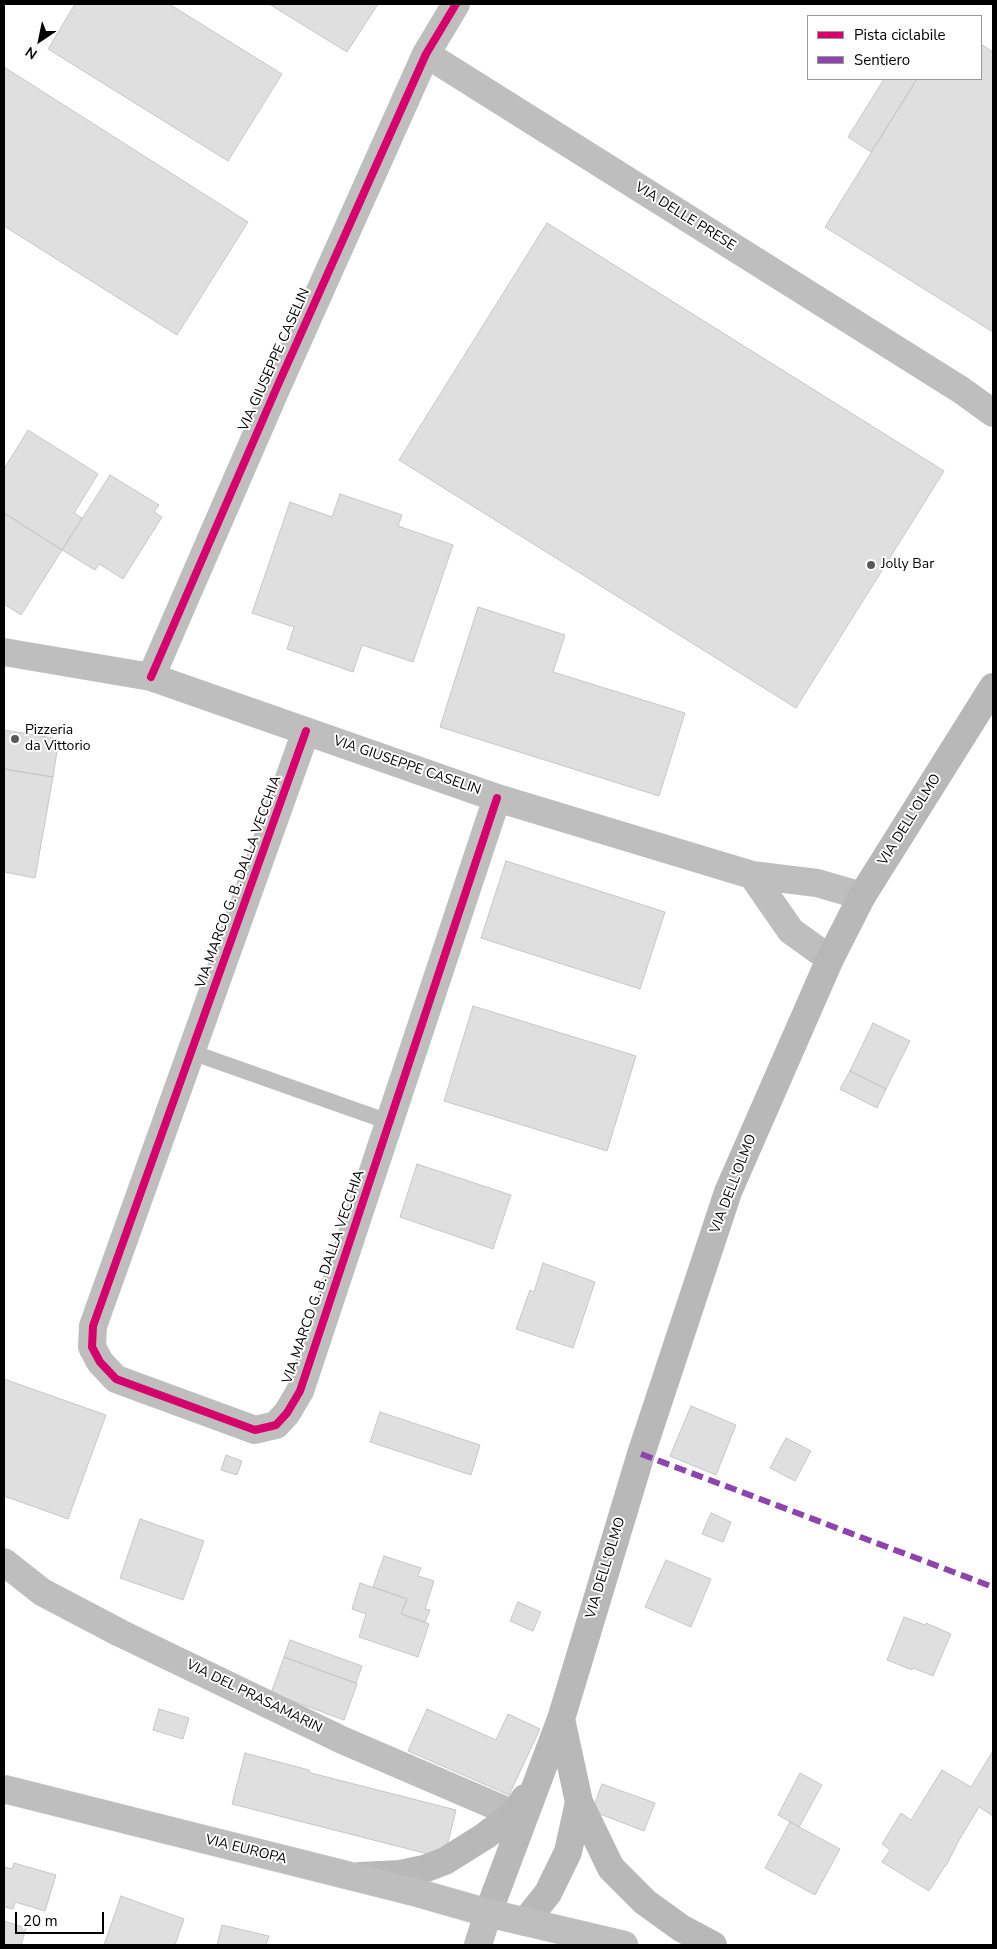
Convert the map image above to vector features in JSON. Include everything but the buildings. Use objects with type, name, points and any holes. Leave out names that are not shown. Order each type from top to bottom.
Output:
[{"type":"main road","name":"VIA DELL'OLMO","points":[[488,1913],[561,1719],[641,1454],[728,1192],[830,959],[862,896],[993,687]]},
{"type":"main road","name":"VIA DELL'OLMO","points":[[561,1719],[579,1802],[611,1868],[646,1902],[681,1928],[713,1945]]},
{"type":"main road","name":"VIA DELL'OLMO","points":[[350,1877],[400,1874],[424,1869],[445,1861],[485,1836],[514,1814],[538,1778]]},
{"type":"main road","name":"VIA DELL'OLMO","points":[[525,1922],[548,1893],[568,1852],[579,1802]]},
{"type":"street","points":[[426,54],[456,4]]},
{"type":"street","name":"VIA DELLE PRESE","points":[[426,54],[990,409]]},
{"type":"street","name":"VIA GIUSEPPE CASELIN","points":[[151,677],[277,387],[426,54]]},
{"type":"street","name":"VIA GIUSEPPE CASELIN","points":[[4,652],[151,677],[497,798],[752,875],[816,883],[862,896]]},
{"type":"street","name":"VIA MARCO G. B. DALLA VECCHIA","points":[[306,731],[93,1326],[92,1347],[100,1362],[116,1379],[256,1430],[276,1425],[287,1413],[300,1391],[497,798]]},
{"type":"street","points":[[752,875],[791,931],[830,959]]},
{"type":"street","name":"VIA DEL PRASAMARIN","points":[[4,1562],[42,1592],[120,1633],[342,1740],[514,1814]]},
{"type":"street","name":"VIA EUROPA","points":[[4,1789],[488,1913],[624,1945]]},
{"type":"street","points":[[478,1945],[488,1913]]},
{"type":"lane","points":[[191,1052],[389,1122]]},
{"type":"marked path","points":[[641,1454],[993,1587]]},
{"type":"cycle path","points":[[151,677],[277,387],[426,54],[456,4]]},
{"type":"cycle path","points":[[306,731],[93,1326],[92,1347],[100,1362],[116,1379],[255,1430],[276,1425],[287,1413],[300,1391],[497,798]]},
{"type":"place","name":"Jolly Bar","points":[[871,565]]},
{"type":"place","name":"Pizzeria da Vittorio","points":[[15,739]]}]
